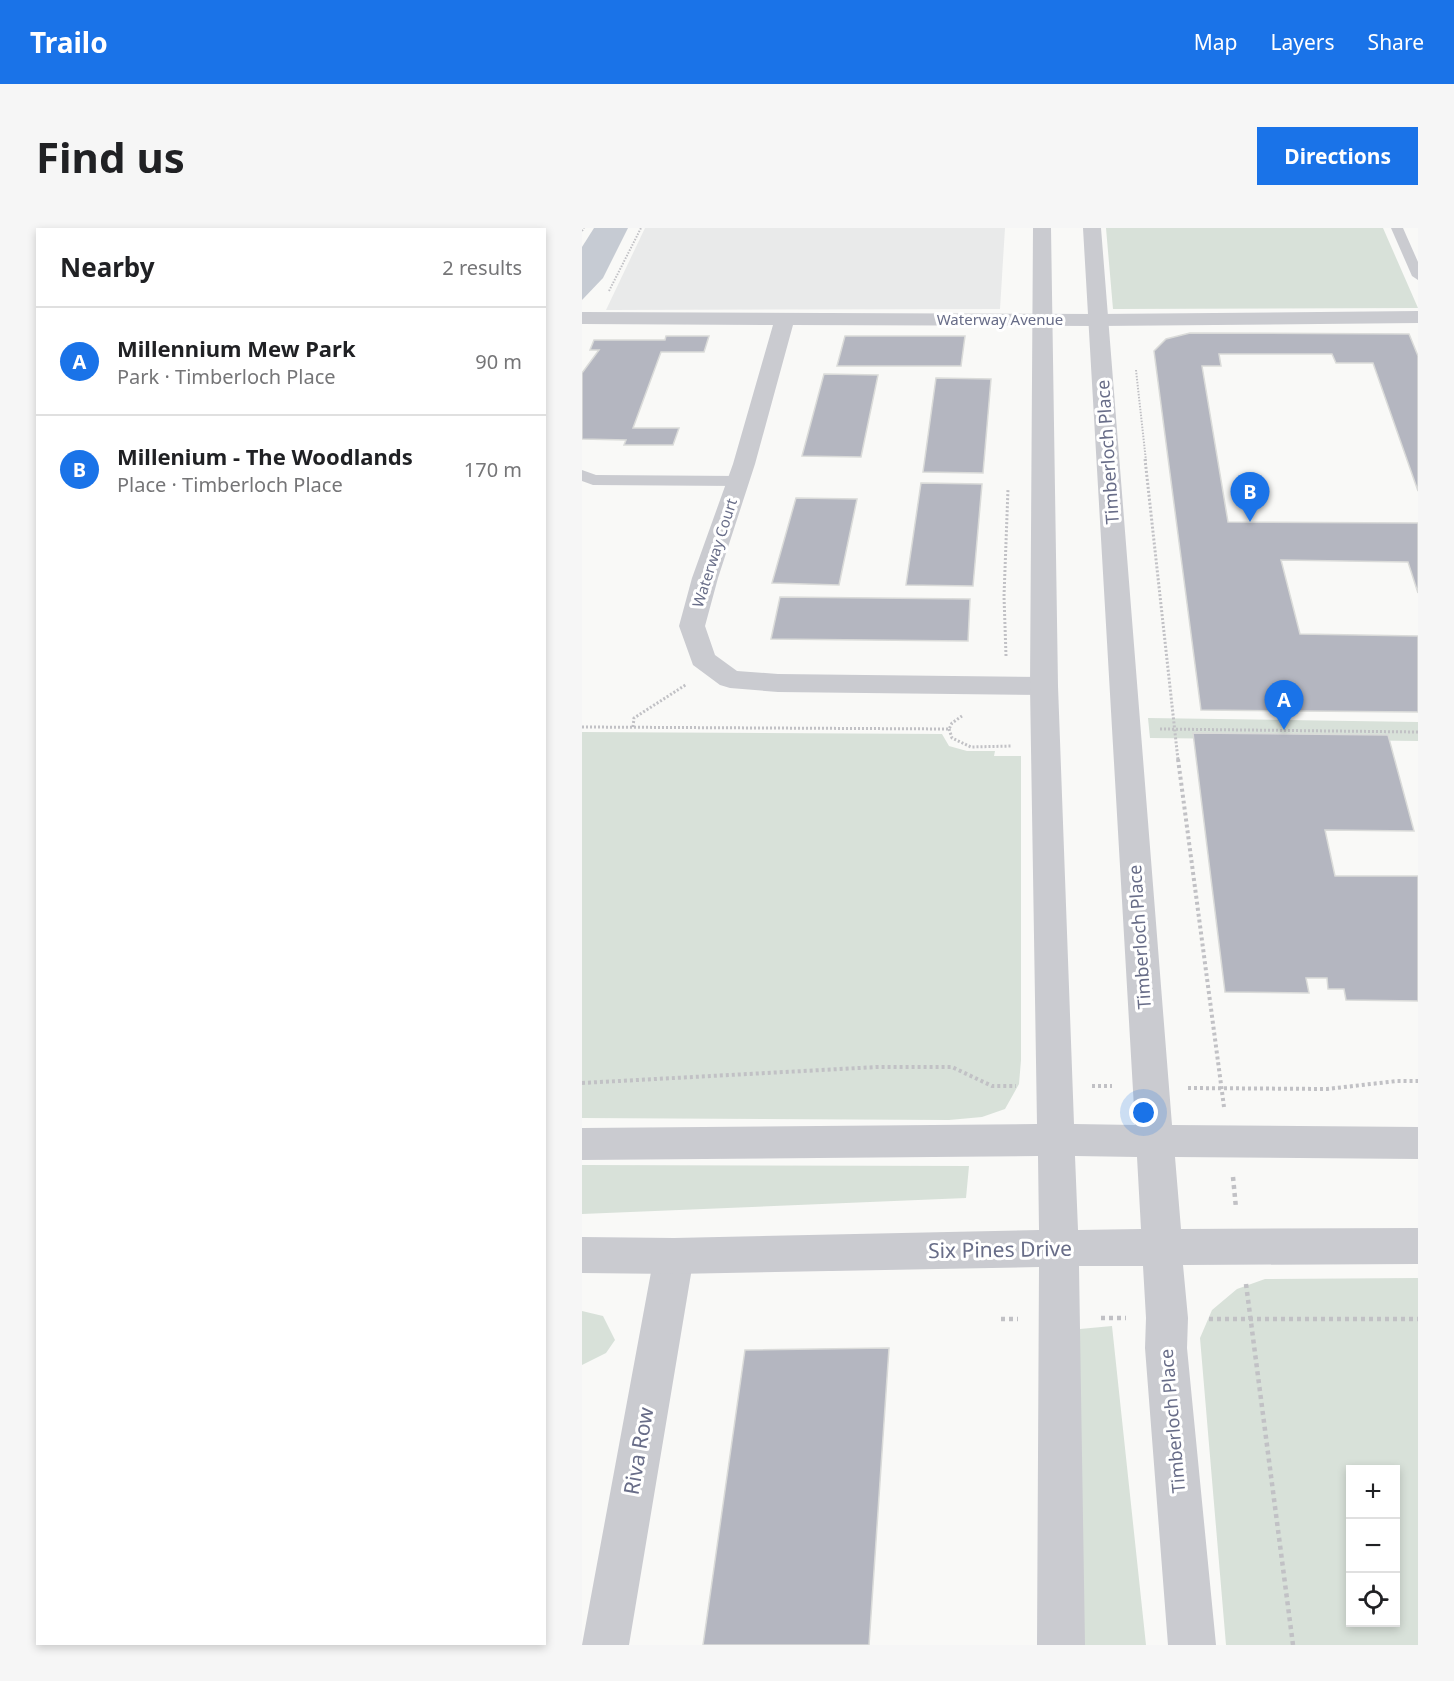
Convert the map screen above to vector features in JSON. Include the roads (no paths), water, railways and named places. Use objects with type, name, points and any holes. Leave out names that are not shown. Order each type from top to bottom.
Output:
[{"type":"street","points":[[1042,228],[1044,686],[1059,1248],[1061,1645]]},
{"type":"street","name":"Timberloch Place","points":[[1092,228],[1100,320],[1153,1141],[1167,1318],[1166,1348],[1192,1645]]},
{"type":"street","name":"Waterway Avenue","points":[[582,318],[1128,320],[1418,317]]},
{"type":"street","name":"Waterway Court","points":[[784,320],[738,481],[692,626],[703,659],[730,678],[778,683],[1044,686]]},
{"type":"street","points":[[582,1143],[1056,1140],[1418,1143]]},
{"type":"street","name":"Six Pines Drive","points":[[582,1255],[674,1256],[1059,1248],[1162,1250],[1418,1246]]},
{"type":"street","name":"Riva Row","points":[[605,1645],[674,1256]]},
{"type":"lane","points":[[1397,228],[1418,276]]},
{"type":"lane","points":[[582,475],[593,480],[738,481]]},
{"type":"place","name":"Millenium - The Woodlands","points":[[1250,522]]},
{"type":"place","name":"Millennium Mew Park","points":[[1284,730]]}]
